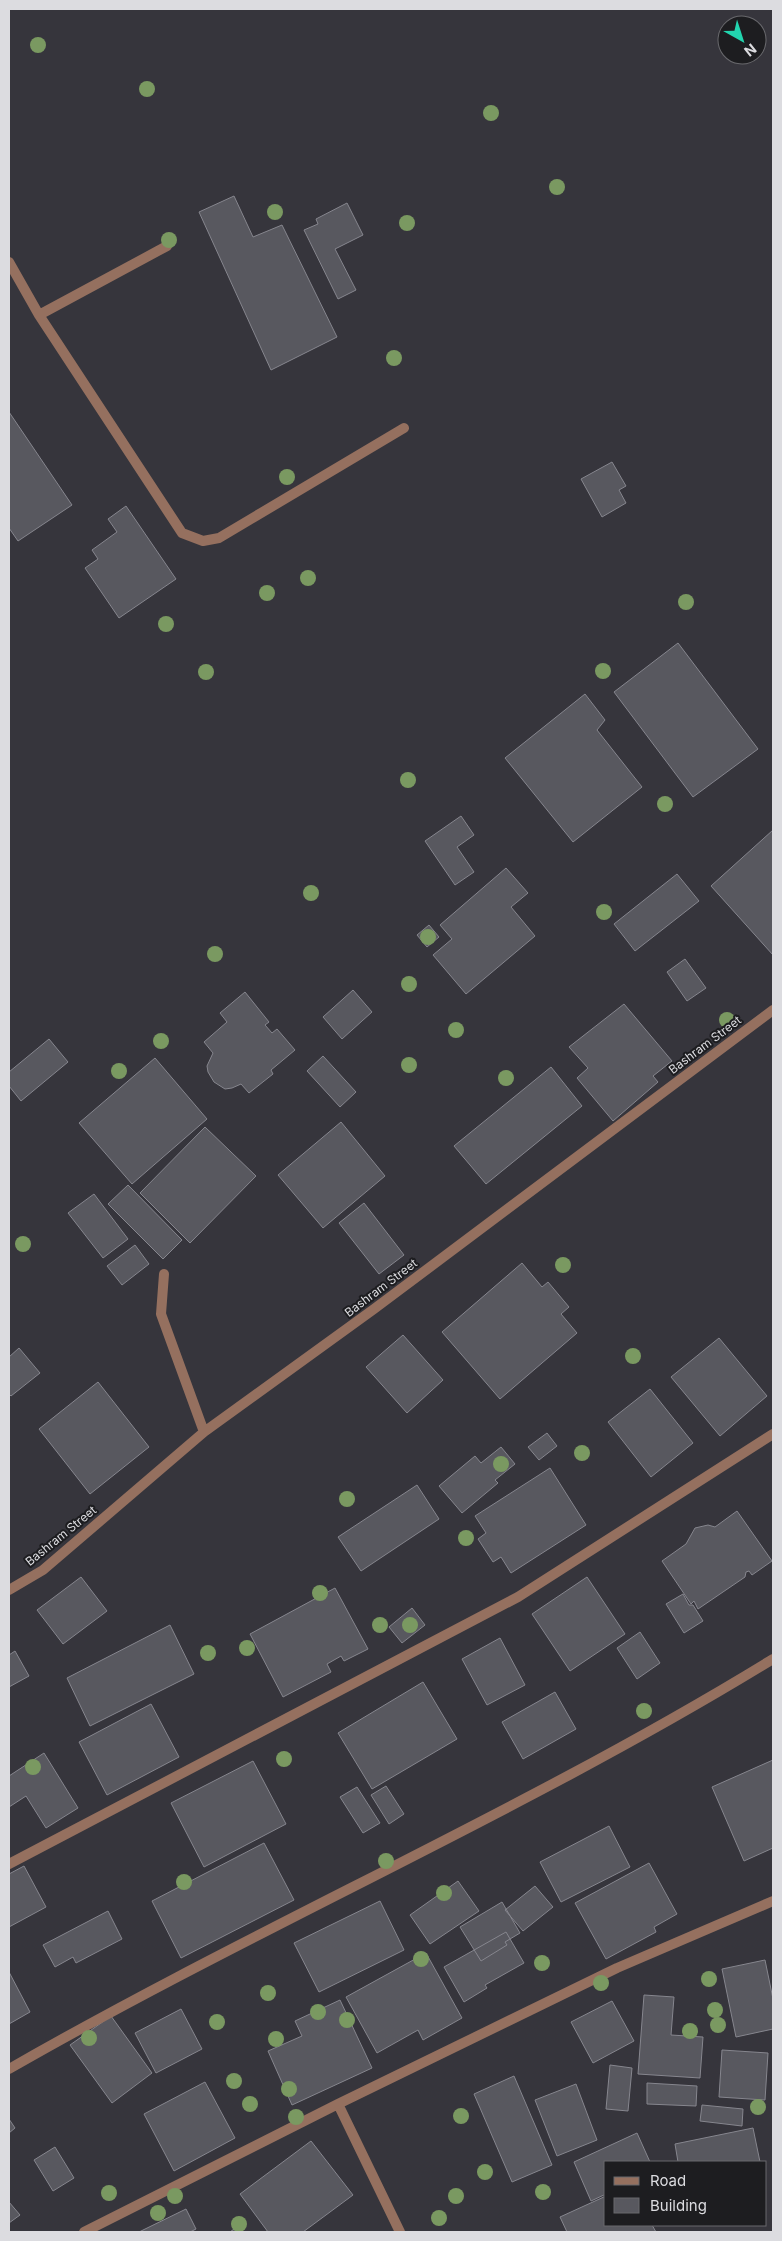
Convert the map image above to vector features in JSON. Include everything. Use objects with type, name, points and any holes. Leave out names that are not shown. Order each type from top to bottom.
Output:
[{"type":"street","points":[[39,314],[167,246]]},
{"type":"street","points":[[9,262],[39,314],[182,533],[203,541],[219,538],[404,428]]},
{"type":"street","name":"Bashram Street","points":[[9,1590],[43,1570],[204,1432],[374,1310],[773,1010]]},
{"type":"street","points":[[164,1274],[161,1314],[204,1432]]},
{"type":"street","points":[[9,1864],[518,1597],[773,1434]]},
{"type":"street","points":[[9,2069],[101,2016],[395,1866],[700,1703],[773,1659]]},
{"type":"street","points":[[84,2232],[338,2104],[617,1968],[773,1902]]},
{"type":"street","points":[[338,2104],[400,2232]]},
{"type":"building","points":[[234,196],[253,237],[282,225],[337,337],[271,370],[199,212]]},
{"type":"building","points":[[347,203],[363,235],[335,249],[356,290],[338,299],[304,230],[318,224],[316,219]]},
{"type":"building","points":[[9,412],[72,505],[18,541],[9,528]]},
{"type":"building","points":[[612,462],[626,486],[619,490],[626,503],[602,517],[581,479]]},
{"type":"building","points":[[126,506],[176,579],[119,618],[85,568],[98,559],[92,550],[117,532],[108,519]]},
{"type":"building","points":[[678,643],[758,749],[693,797],[614,692]]},
{"type":"building","points":[[585,694],[605,720],[597,730],[642,787],[573,842],[505,758]]},
{"type":"building","points":[[461,816],[474,835],[457,847],[474,872],[455,885],[425,841]]},
{"type":"building","points":[[773,830],[773,955],[711,886]]},
{"type":"building","points":[[506,868],[528,893],[511,907],[535,936],[466,994],[433,955],[452,939],[440,925]]},
{"type":"building","points":[[677,874],[699,901],[635,951],[614,924]]},
{"type":"building","points":[[429,925],[439,937],[427,947],[417,935]]},
{"type":"building","points":[[685,959],[706,988],[687,1001],[667,972]]},
{"type":"building","points":[[353,990],[372,1012],[342,1039],[323,1017]]},
{"type":"building","points":[[245,992],[269,1022],[265,1025],[272,1033],[277,1029],[295,1050],[271,1070],[273,1074],[249,1093],[241,1084],[225,1089],[214,1082],[207,1066],[213,1053],[204,1042],[227,1022],[220,1013]]},
{"type":"building","points":[[624,1004],[672,1061],[653,1076],[658,1082],[613,1121],[577,1078],[588,1068],[569,1047]]},
{"type":"building","points":[[49,1039],[68,1062],[21,1101],[9,1086],[9,1072]]},
{"type":"building","points":[[323,1056],[356,1092],[340,1107],[307,1071]]},
{"type":"building","points":[[155,1058],[207,1119],[132,1184],[79,1123]]},
{"type":"building","points":[[551,1067],[582,1106],[486,1184],[454,1146]]},
{"type":"building","points":[[341,1122],[385,1176],[323,1228],[278,1175]]},
{"type":"building","points":[[205,1127],[256,1176],[190,1243],[140,1193]]},
{"type":"building","points":[[128,1185],[182,1240],[163,1259],[108,1204]]},
{"type":"building","points":[[94,1194],[128,1239],[103,1258],[68,1213]]},
{"type":"building","points":[[364,1203],[404,1255],[379,1274],[339,1223]]},
{"type":"building","points":[[135,1245],[149,1264],[122,1285],[107,1266]]},
{"type":"building","points":[[522,1263],[542,1287],[548,1282],[569,1307],[561,1314],[577,1333],[500,1399],[442,1332]]},
{"type":"building","points":[[403,1335],[443,1380],[407,1413],[366,1367]]},
{"type":"building","points":[[719,1338],[767,1396],[720,1436],[671,1377]]},
{"type":"building","points":[[19,1348],[40,1373],[11,1396],[9,1394],[9,1357]]},
{"type":"building","points":[[98,1382],[149,1447],[90,1494],[39,1429]]},
{"type":"building","points":[[650,1389],[693,1443],[651,1477],[608,1422]]},
{"type":"building","points":[[547,1433],[557,1446],[539,1460],[528,1447]]},
{"type":"building","points":[[501,1447],[515,1464],[495,1480],[498,1483],[462,1513],[439,1486],[475,1456],[481,1463]]},
{"type":"building","points":[[550,1468],[586,1525],[511,1573],[501,1557],[493,1562],[478,1539],[486,1533],[475,1516]]},
{"type":"building","points":[[417,1485],[439,1519],[361,1571],[338,1537]]},
{"type":"building","points":[[737,1511],[772,1561],[752,1575],[749,1571],[746,1572],[745,1577],[698,1609],[694,1601],[691,1604],[662,1561],[686,1544],[695,1528],[708,1525],[715,1527]]},
{"type":"building","points":[[81,1577],[107,1611],[63,1644],[37,1610]]},
{"type":"building","points":[[587,1577],[625,1634],[570,1671],[532,1614]]},
{"type":"building","points":[[335,1588],[368,1649],[344,1661],[341,1656],[327,1664],[331,1672],[283,1697],[250,1634]]},
{"type":"building","points":[[683,1594],[689,1605],[693,1605],[703,1621],[684,1633],[666,1604]]},
{"type":"building","points":[[412,1608],[425,1625],[402,1643],[389,1627]]},
{"type":"building","points":[[170,1625],[194,1674],[90,1726],[67,1678]]},
{"type":"building","points":[[640,1632],[660,1663],[637,1679],[617,1648]]},
{"type":"building","points":[[500,1638],[525,1685],[487,1705],[462,1659]]},
{"type":"building","points":[[15,1651],[29,1676],[9,1687],[9,1655]]},
{"type":"building","points":[[423,1682],[457,1739],[372,1789],[338,1733]]},
{"type":"building","points":[[555,1692],[576,1729],[523,1759],[502,1722]]},
{"type":"building","points":[[151,1704],[179,1757],[107,1795],[79,1742]]},
{"type":"building","points":[[44,1753],[78,1808],[46,1828],[26,1796],[9,1807],[9,1776]]},
{"type":"building","points":[[773,1760],[773,1848],[744,1861],[712,1787]]},
{"type":"building","points":[[253,1761],[286,1824],[204,1867],[171,1803]]},
{"type":"building","points":[[386,1786],[404,1814],[389,1824],[371,1795]]},
{"type":"building","points":[[357,1787],[380,1823],[363,1833],[340,1797]]},
{"type":"building","points":[[609,1826],[630,1867],[561,1902],[540,1862]]},
{"type":"building","points":[[264,1843],[294,1900],[181,1958],[152,1901]]},
{"type":"building","points":[[649,1863],[677,1914],[654,1927],[656,1932],[606,1959],[575,1903]]},
{"type":"building","points":[[24,1866],[46,1907],[9,1927],[9,1874]]},
{"type":"building","points":[[458,1881],[479,1911],[430,1944],[410,1915]]},
{"type":"building","points":[[535,1886],[553,1907],[523,1931],[505,1910]]},
{"type":"building","points":[[380,1901],[404,1950],[319,1992],[294,1943]]},
{"type":"building","points":[[502,1902],[520,1933],[505,1942],[507,1945],[481,1961],[460,1927]]},
{"type":"building","points":[[108,1911],[122,1939],[76,1963],[73,1957],[55,1967],[43,1945]]},
{"type":"building","points":[[506,1932],[524,1963],[485,1985],[487,1988],[464,2002],[444,1967]]},
{"type":"building","points":[[426,1953],[462,2018],[423,2040],[418,2030],[377,2053],[346,1997]]},
{"type":"building","points":[[765,1960],[773,1999],[773,2029],[736,2037],[722,1969]]},
{"type":"building","points":[[9,1972],[30,2012],[9,2024]]},
{"type":"building","points":[[644,1995],[674,1997],[671,2035],[703,2037],[700,2078],[638,2074]]},
{"type":"building","points":[[340,2000],[372,2068],[292,2105],[268,2051],[302,2036],[295,2021]]},
{"type":"building","points":[[612,2001],[634,2041],[593,2063],[571,2022]]},
{"type":"building","points":[[181,2009],[202,2049],[156,2073],[135,2033]]},
{"type":"building","points":[[111,2016],[152,2073],[112,2103],[70,2045]]},
{"type":"building","points":[[722,2050],[768,2053],[765,2100],[719,2097]]},
{"type":"building","points":[[610,2065],[632,2068],[628,2111],[606,2109]]},
{"type":"building","points":[[514,2076],[552,2165],[512,2182],[474,2094]]},
{"type":"building","points":[[205,2082],[235,2138],[174,2171],[144,2114]]},
{"type":"building","points":[[647,2083],[697,2086],[696,2106],[647,2104]]},
{"type":"building","points":[[576,2084],[597,2140],[557,2156],[535,2100]]},
{"type":"building","points":[[702,2105],[743,2109],[742,2126],[700,2121]]},
{"type":"building","points":[[9,2119],[15,2128],[9,2133]]},
{"type":"building","points":[[753,2128],[760,2161],[678,2161],[675,2144]]},
{"type":"building","points":[[637,2133],[650,2161],[604,2161],[604,2195],[591,2201],[574,2162]]},
{"type":"building","points":[[311,2141],[353,2195],[303,2232],[268,2232],[240,2194]]},
{"type":"building","points":[[55,2147],[74,2178],[53,2191],[34,2160]]},
{"type":"building","points":[[604,2197],[604,2226],[653,2226],[656,2232],[567,2232],[560,2217]]},
{"type":"building","points":[[9,2202],[20,2215],[9,2223]]},
{"type":"building","points":[[186,2209],[196,2229],[190,2232],[139,2232]]},
{"type":"building","points":[[238,2226],[244,2232],[230,2232]]}]
